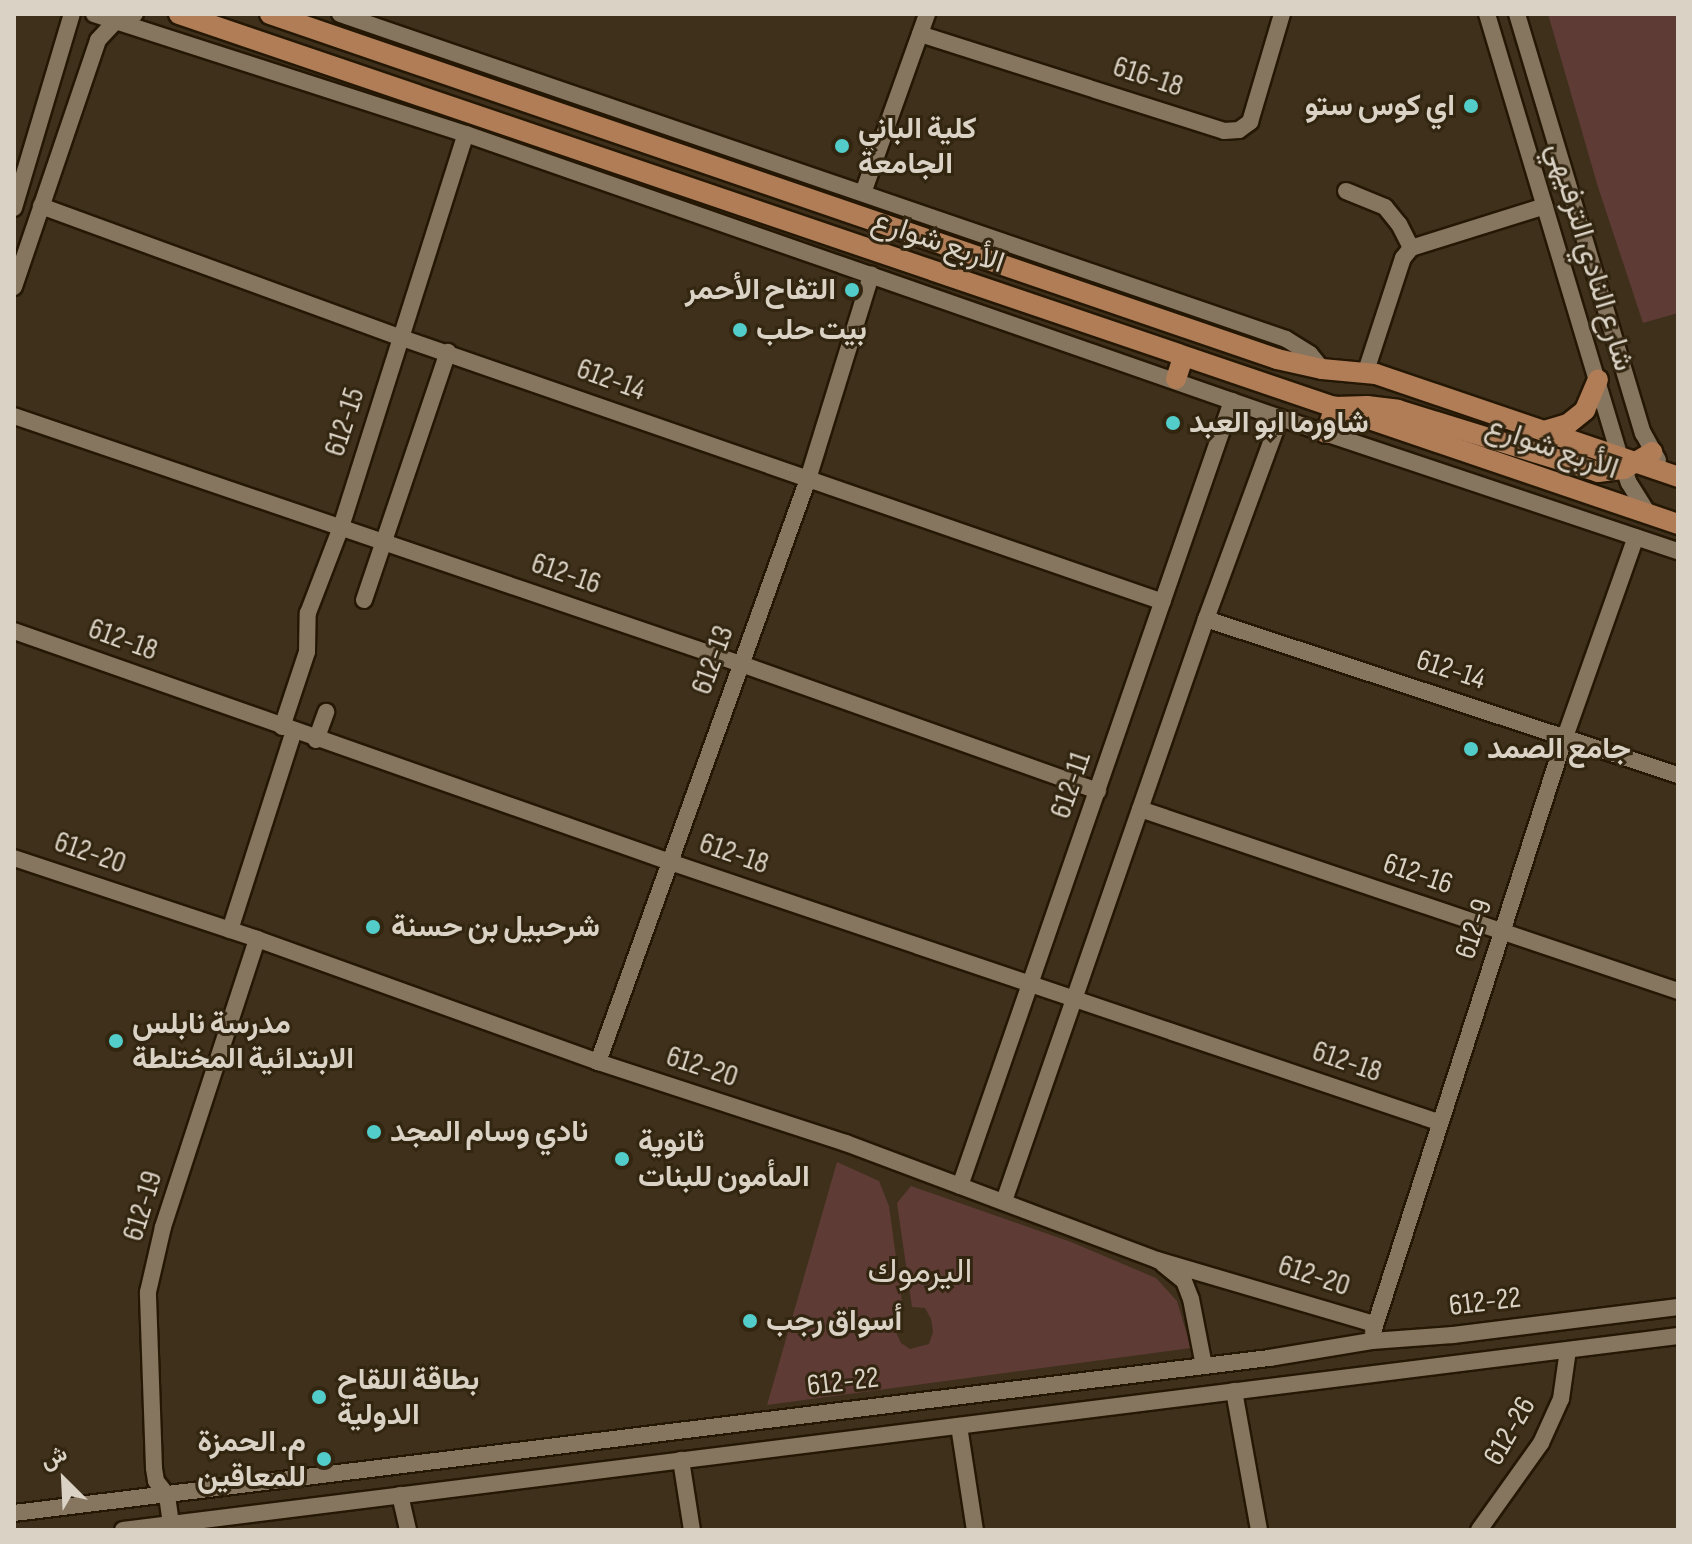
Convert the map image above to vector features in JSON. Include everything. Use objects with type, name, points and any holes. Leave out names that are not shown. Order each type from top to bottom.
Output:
[{"type":"main road","name":"الأربع شوارع","points":[[179,14],[721,201],[1678,524]]},
{"type":"main road","name":"الأربع شوارع","points":[[270,14],[1277,359],[1322,369],[1366,371],[1672,474]]},
{"type":"main road","points":[[721,201],[731,171]]},
{"type":"main road","points":[[1176,379],[1183,357]]},
{"type":"main road","points":[[1547,430],[1568,424],[1585,410],[1598,380]]},
{"type":"main road","points":[[1326,433],[1335,407],[1367,406],[1398,410],[1585,469],[1634,460]]},
{"type":"main road","points":[[1585,469],[1593,459],[1591,446]]},
{"type":"street","points":[[14,208],[72,14]]},
{"type":"street","points":[[94,14],[466,134],[1176,379],[1280,418],[1678,551]]},
{"type":"street","points":[[14,287],[94,48],[116,21],[135,14]]},
{"type":"street","points":[[340,14],[1286,339],[1310,354],[1322,369]]},
{"type":"street","points":[[863,193],[927,14]]},
{"type":"street","name":"616-18","points":[[920,34],[1224,131],[1239,130],[1250,122],[1282,14]]},
{"type":"street","name":"شارع النادي الترفيهي","points":[[1487,14],[1598,380],[1634,460],[1647,512]]},
{"type":"street","name":"شارع النادي الترفيهي","points":[[1517,14],[1643,433],[1634,460]]},
{"type":"street","name":"612-15","points":[[230,930],[307,652],[308,613],[341,527],[466,134]]},
{"type":"street","points":[[1346,191],[1385,207],[1399,224],[1411,248]]},
{"type":"street","name":"612-14","points":[[41,206],[402,338],[1163,602]]},
{"type":"street","points":[[1366,371],[1403,258],[1411,248],[1545,206]]},
{"type":"street","name":"612-13","points":[[598,1062],[808,479],[871,275]]},
{"type":"street","points":[[364,600],[448,352]]},
{"type":"street","name":"612-11","points":[[960,1186],[1232,401]]},
{"type":"street","name":"612-16","points":[[14,416],[741,664],[1098,791]]},
{"type":"street","points":[[1004,1201],[1206,619],[1280,418]]},
{"type":"street","name":"612-9","points":[[1372,1341],[1374,1324],[1438,1122],[1503,933],[1565,737],[1636,537]]},
{"type":"street","name":"612-14","points":[[1206,619],[1678,775]]},
{"type":"street","name":"612-18","points":[[14,631],[316,740],[1438,1122]]},
{"type":"street","points":[[316,740],[326,712]]},
{"type":"street","name":"612-16","points":[[1140,809],[1678,991]]},
{"type":"street","name":"612-20","points":[[14,858],[257,939],[598,1062],[846,1143],[1157,1260],[1374,1324]]},
{"type":"street","name":"612-19","points":[[171,1524],[167,1495],[156,1481],[154,1468],[148,1292],[163,1227],[257,939]]},
{"type":"street","points":[[1157,1260],[1184,1281],[1191,1299],[1204,1366]]},
{"type":"street","name":"612-22","points":[[14,1513],[1204,1366],[1372,1341],[1453,1335],[1678,1307]]},
{"type":"street","points":[[1453,1335],[1457,1364]]},
{"type":"street","name":"612-22","points":[[123,1530],[171,1524],[214,1524],[400,1495],[1678,1336]]},
{"type":"street","name":"612-26","points":[[1479,1530],[1541,1443],[1561,1399],[1568,1350]]},
{"type":"street","points":[[1234,1391],[1259,1530]]},
{"type":"street","points":[[811,1414],[814,1444]]},
{"type":"street","points":[[959,1426],[975,1530]]},
{"type":"street","points":[[681,1460],[692,1530]]},
{"type":"street","points":[[400,1495],[408,1530]]},
{"type":"shaded area","points":[[1548,14],[1678,14],[1678,313],[1643,323],[1598,187]]},
{"type":"shaded area","points":[[837,1162],[879,1181],[889,1206],[903,1309],[891,1322],[901,1343],[910,1349],[929,1344],[933,1332],[925,1308],[912,1307],[897,1203],[911,1186],[1071,1242],[1156,1278],[1177,1301],[1191,1348],[767,1405]]},
{"type":"place","name":"اي كوس ستو","points":[[1471,106]]},
{"type":"place","name":"كلية الباني الجامعة","points":[[842,146]]},
{"type":"place","name":"التفاح الأحمر","points":[[852,290]]},
{"type":"place","name":"بيت حلب","points":[[740,330]]},
{"type":"place","name":"شاورما ابو العبد","points":[[1173,423]]},
{"type":"place","name":"جامع الصمد","points":[[1471,749]]},
{"type":"place","name":"شرحبيل بن حسنة","points":[[373,927]]},
{"type":"place","name":"مدرسة نابلس الابتدائية المختلطة","points":[[116,1041]]},
{"type":"place","name":"نادي وسام المجد","points":[[374,1132]]},
{"type":"place","name":"ثانوية المأمون للبنات","points":[[622,1159]]},
{"type":"place","name":"أسواق رجب","points":[[750,1321]]},
{"type":"place","name":"بطاقة اللقاح الدولية","points":[[319,1397]]},
{"type":"place","name":"م. الحمزة للمعاقين","points":[[324,1459]]},
{"type":"district","name":"اليرموك","points":[[920,1272]]}]
